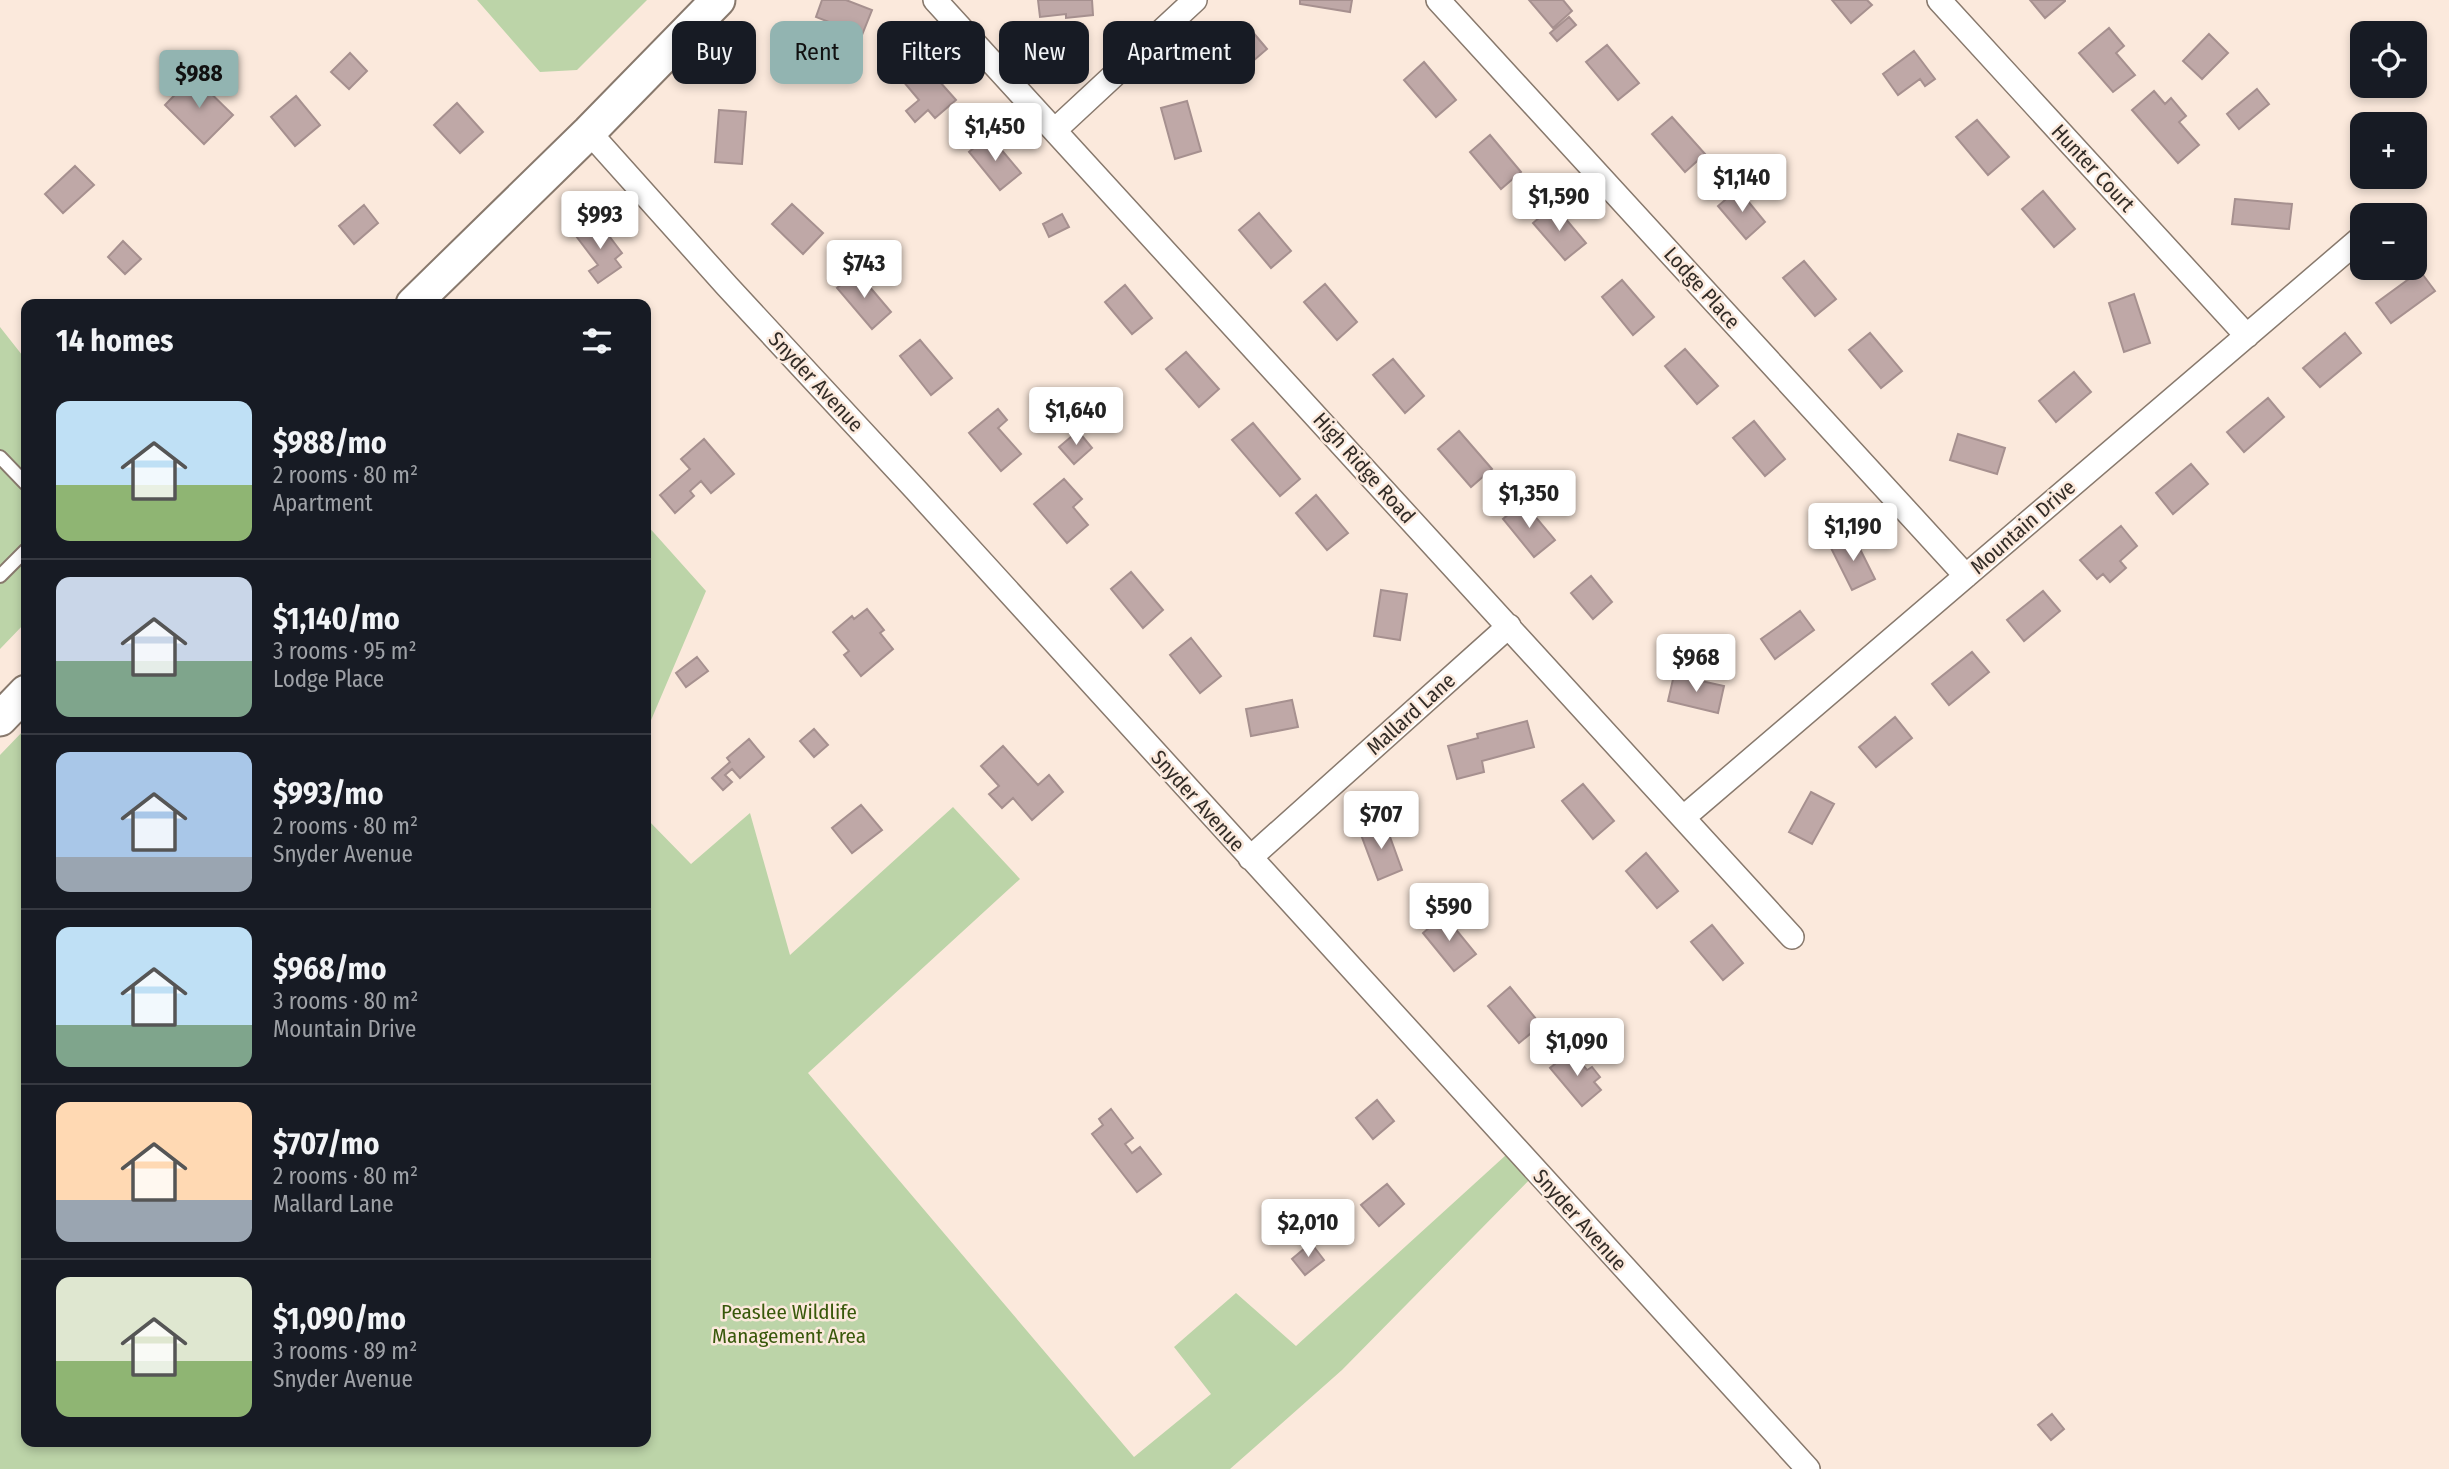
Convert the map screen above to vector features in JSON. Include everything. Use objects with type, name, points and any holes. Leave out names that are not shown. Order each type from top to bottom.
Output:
[{"type":"street","points":[[418,299],[589,132],[718,0]]},
{"type":"street","name":"High Ridge Road","points":[[935,0],[1792,937]]},
{"type":"street","points":[[1055,130],[1195,0]]},
{"type":"street","name":"Lodge Place","points":[[1438,0],[1966,576]]},
{"type":"street","name":"Hunter Court","points":[[1939,0],[2247,336]]},
{"type":"street","name":"Snyder Avenue","points":[[589,132],[1808,1469]]},
{"type":"street","name":"Mountain Drive","points":[[1684,817],[2350,247]]},
{"type":"street","name":"Mallard Lane","points":[[1250,858],[1509,626]]},
{"type":"street","points":[[0,719],[21,697]]},
{"type":"lane","points":[[0,457],[21,479]]},
{"type":"lane","points":[[0,576],[21,555]]},
{"type":"green space","points":[[477,0],[647,0],[577,70],[540,72]]},
{"type":"green space","points":[[0,327],[21,354],[21,627],[0,649]]},
{"type":"green space","points":[[651,530],[706,591],[651,720]]},
{"type":"green space","name":"Peaslee Wildlife Management Area","points":[[21,733],[21,1447],[651,1447],[651,823],[691,864],[750,813],[790,955],[953,807],[1020,879],[808,1073],[1134,1457],[1211,1394],[1174,1347],[1236,1293],[1296,1346],[1517,1145],[1540,1169],[1342,1370],[1230,1469],[0,1469],[0,755]]},
{"type":"building","points":[[822,0],[846,0],[872,10],[863,32],[863,21],[826,21],[816,17]]},
{"type":"building","points":[[1038,0],[1092,0],[1093,15],[1040,17]]},
{"type":"building","points":[[1300,0],[1352,0],[1350,12],[1300,4]]},
{"type":"building","points":[[1529,0],[1563,0],[1572,11],[1553,28]]},
{"type":"building","points":[[1832,0],[1867,0],[1872,5],[1851,23]]},
{"type":"building","points":[[2030,0],[2065,0],[2065,1],[2045,18]]},
{"type":"building","points":[[1569,17],[1576,25],[1557,41],[1550,33]]},
{"type":"building","points":[[2109,28],[2124,46],[2116,53],[2135,75],[2113,92],[2079,53]]},
{"type":"building","points":[[2209,34],[2228,53],[2202,79],[2183,61]]},
{"type":"building","points":[[1255,35],[1267,49],[1255,59]]},
{"type":"building","points":[[1607,45],[1639,83],[1618,100],[1586,62]]},
{"type":"building","points":[[1914,51],[1935,79],[1925,86],[1920,79],[1898,95],[1883,74]]},
{"type":"building","points":[[350,53],[367,71],[349,89],[331,72]]},
{"type":"building","points":[[1424,62],[1456,100],[1436,117],[1404,80]]},
{"type":"building","points":[[193,76],[233,115],[204,144],[165,105]]},
{"type":"building","points":[[905,84],[942,84],[956,100],[935,118],[928,110],[915,122],[906,111],[919,100]]},
{"type":"building","points":[[2257,89],[2269,104],[2239,129],[2227,114]]},
{"type":"building","points":[[2154,91],[2165,104],[2171,98],[2186,116],[2179,122],[2199,145],[2178,163],[2132,110]]},
{"type":"building","points":[[296,96],[320,125],[295,146],[271,117]]},
{"type":"building","points":[[1187,101],[1201,151],[1175,159],[1161,108]]},
{"type":"building","points":[[457,103],[483,132],[460,153],[434,125]]},
{"type":"building","points":[[719,110],[746,112],[742,164],[715,162]]},
{"type":"building","points":[[1672,117],[1705,154],[1685,172],[1652,134]]},
{"type":"building","points":[[1977,120],[2009,157],[1988,175],[1956,137]]},
{"type":"building","points":[[989,135],[1021,173],[1000,190],[969,152]]},
{"type":"building","points":[[1490,135],[1521,172],[1501,189],[1470,152]]},
{"type":"building","points":[[75,166],[94,185],[63,213],[45,194]]},
{"type":"building","points":[[1738,189],[1765,222],[1746,239],[1718,206]]},
{"type":"building","points":[[2043,191],[2075,229],[2054,247],[2022,209]]},
{"type":"building","points":[[2235,199],[2292,204],[2289,229],[2232,224]]},
{"type":"building","points":[[792,204],[823,233],[803,254],[772,224]]},
{"type":"building","points":[[364,205],[378,223],[354,244],[339,226]]},
{"type":"building","points":[[1554,205],[1586,243],[1565,260],[1533,223]]},
{"type":"building","points":[[1259,213],[1291,251],[1271,268],[1239,230]]},
{"type":"building","points":[[1062,214],[1069,227],[1049,237],[1043,224]]},
{"type":"building","points":[[597,220],[622,253],[615,259],[621,267],[598,283],[589,271],[598,265],[576,236]]},
{"type":"building","points":[[123,241],[141,259],[125,274],[108,257]]},
{"type":"building","points":[[1804,261],[1836,299],[1815,316],[1783,278]]},
{"type":"building","points":[[857,272],[891,312],[872,329],[837,288]]},
{"type":"building","points":[[1622,280],[1654,317],[1633,335],[1602,297]]},
{"type":"building","points":[[2408,280],[2427,280],[2435,291],[2391,323],[2376,303]]},
{"type":"building","points":[[1325,284],[1357,322],[1337,340],[1304,302]]},
{"type":"building","points":[[1125,285],[1152,318],[1132,334],[1105,302]]},
{"type":"building","points":[[2134,294],[2150,343],[2124,352],[2109,303]]},
{"type":"building","points":[[1870,333],[1902,371],[1881,388],[1849,350]]},
{"type":"building","points":[[2345,333],[2361,353],[2320,387],[2303,368]]},
{"type":"building","points":[[920,340],[952,378],[931,395],[900,356]]},
{"type":"building","points":[[1685,349],[1718,386],[1697,404],[1665,366]]},
{"type":"building","points":[[1186,352],[1219,389],[1199,407],[1166,369]]},
{"type":"building","points":[[1393,359],[1424,396],[1405,413],[1373,375]]},
{"type":"building","points":[[2074,372],[2091,392],[2056,422],[2039,401]]},
{"type":"building","points":[[2268,398],[2284,417],[2244,452],[2227,432]]},
{"type":"building","points":[[998,409],[1007,420],[998,428],[1021,454],[1001,471],[969,433]]},
{"type":"building","points":[[1754,421],[1785,459],[1765,476],[1733,438]]},
{"type":"building","points":[[1253,423],[1300,479],[1280,496],[1232,440]]},
{"type":"building","points":[[1078,431],[1092,448],[1074,464],[1059,447]]},
{"type":"building","points":[[1459,431],[1492,469],[1471,487],[1438,449]]},
{"type":"building","points":[[1958,434],[2005,448],[1997,474],[1950,460]]},
{"type":"building","points":[[704,439],[734,474],[711,493],[701,481],[690,491],[694,496],[675,513],[660,495],[690,469],[681,459]]},
{"type":"building","points":[[2191,464],[2208,484],[2173,514],[2156,493]]},
{"type":"building","points":[[1064,479],[1082,499],[1073,507],[1088,525],[1067,543],[1034,504]]},
{"type":"building","points":[[1316,495],[1348,533],[1327,550],[1296,513]]},
{"type":"building","points":[[1523,502],[1555,540],[1534,557],[1503,519]]},
{"type":"building","points":[[2121,526],[2137,546],[2120,561],[2126,568],[2110,582],[2103,574],[2097,579],[2080,560]]},
{"type":"building","points":[[1853,535],[1875,579],[1852,590],[1830,546]]},
{"type":"building","points":[[1131,572],[1163,610],[1143,628],[1111,589]]},
{"type":"building","points":[[1591,576],[1612,602],[1593,619],[1571,593]]},
{"type":"building","points":[[1381,590],[1407,594],[1400,640],[1374,636]]},
{"type":"building","points":[[2043,591],[2060,611],[2024,641],[2007,620]]},
{"type":"building","points":[[867,609],[884,630],[880,633],[893,649],[861,676],[844,655],[849,651],[833,632],[852,616],[854,619]]},
{"type":"building","points":[[1800,611],[1814,630],[1775,659],[1761,639]]},
{"type":"building","points":[[1191,638],[1221,676],[1200,693],[1170,655]]},
{"type":"building","points":[[1972,652],[1989,672],[1949,705],[1932,684]]},
{"type":"building","points":[[697,657],[708,671],[686,687],[676,673]]},
{"type":"building","points":[[1674,675],[1724,686],[1718,713],[1668,701]]},
{"type":"building","points":[[1292,700],[1298,727],[1251,736],[1246,709]]},
{"type":"building","points":[[1895,717],[1912,738],[1876,767],[1859,747]]},
{"type":"building","points":[[1527,721],[1534,747],[1482,761],[1484,772],[1457,779],[1448,746],[1478,738],[1477,734]]},
{"type":"building","points":[[814,729],[828,745],[814,757],[800,741]]},
{"type":"building","points":[[749,739],[764,757],[740,778],[732,769],[725,775],[732,782],[723,790],[712,778],[730,762],[727,758]]},
{"type":"building","points":[[1003,746],[1038,785],[1049,775],[1063,792],[1032,820],[1013,798],[1002,808],[989,794],[999,786],[981,766]]},
{"type":"building","points":[[1583,784],[1614,821],[1593,839],[1562,801]]},
{"type":"building","points":[[1811,792],[1834,804],[1812,844],[1789,832]]},
{"type":"building","points":[[861,805],[882,830],[852,853],[832,828]]},
{"type":"building","points":[[1385,823],[1402,870],[1378,880],[1360,832]]},
{"type":"building","points":[[1646,853],[1678,891],[1657,908],[1626,871]]},
{"type":"building","points":[[1444,915],[1476,954],[1454,971],[1423,933]]},
{"type":"building","points":[[1712,925],[1743,963],[1723,980],[1691,942]]},
{"type":"building","points":[[1510,987],[1541,1025],[1519,1043],[1488,1006]]},
{"type":"building","points":[[1571,1051],[1587,1070],[1592,1067],[1600,1077],[1594,1082],[1601,1090],[1582,1106],[1550,1068]]},
{"type":"building","points":[[1377,1100],[1394,1121],[1373,1139],[1356,1118]]},
{"type":"building","points":[[1111,1109],[1133,1138],[1125,1144],[1132,1153],[1140,1147],[1161,1174],[1137,1192],[1092,1134],[1103,1125],[1099,1119]]},
{"type":"building","points":[[1387,1184],[1404,1204],[1379,1226],[1361,1205]]},
{"type":"building","points":[[1311,1243],[1324,1260],[1305,1275],[1292,1259]]},
{"type":"building","points":[[2052,1414],[2064,1429],[2051,1440],[2038,1425]]}]
